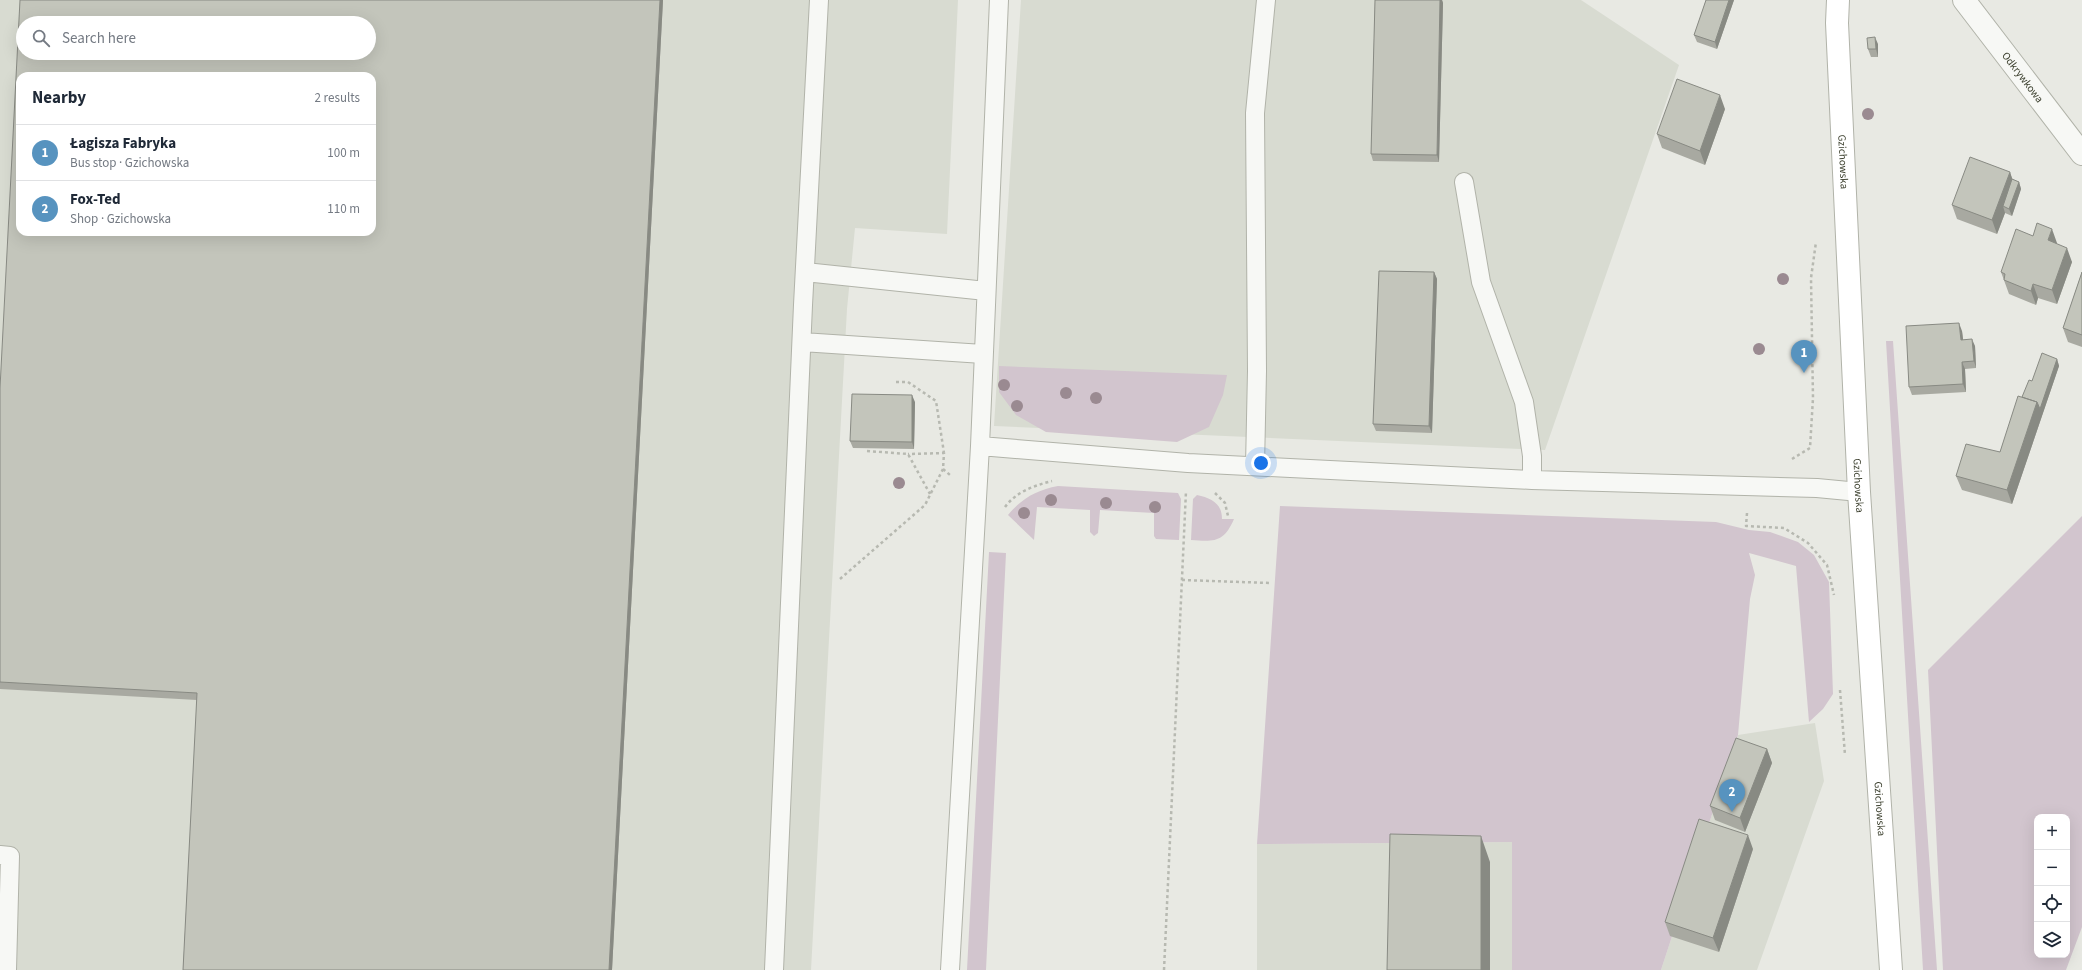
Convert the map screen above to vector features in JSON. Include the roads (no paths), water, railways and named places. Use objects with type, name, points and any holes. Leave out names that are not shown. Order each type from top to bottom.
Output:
[{"type":"street","name":"Gzichowska","points":[[1838,0],[1837,23],[1859,492],[1891,970]]},
{"type":"street","name":"Odkrywkowa","points":[[1964,0],[2082,154]]},
{"type":"lane","points":[[774,970],[805,272],[819,0]]},
{"type":"lane","points":[[950,970],[980,446],[999,0]]},
{"type":"lane","points":[[1255,466],[1257,371],[1255,113],[1266,0]]},
{"type":"lane","points":[[1464,182],[1482,282],[1524,402],[1532,456],[1532,480]]},
{"type":"lane","points":[[805,272],[986,291]]},
{"type":"lane","points":[[802,342],[983,354]]},
{"type":"lane","points":[[980,446],[1188,463],[1532,480],[1817,488],[1859,492]]},
{"type":"lane","points":[[0,855],[10,856],[7,970]]},
{"type":"place","name":"Łagisza Fabryka","points":[[1804,373]]},
{"type":"place","name":"Fox-Ted","points":[[1732,812]]}]
